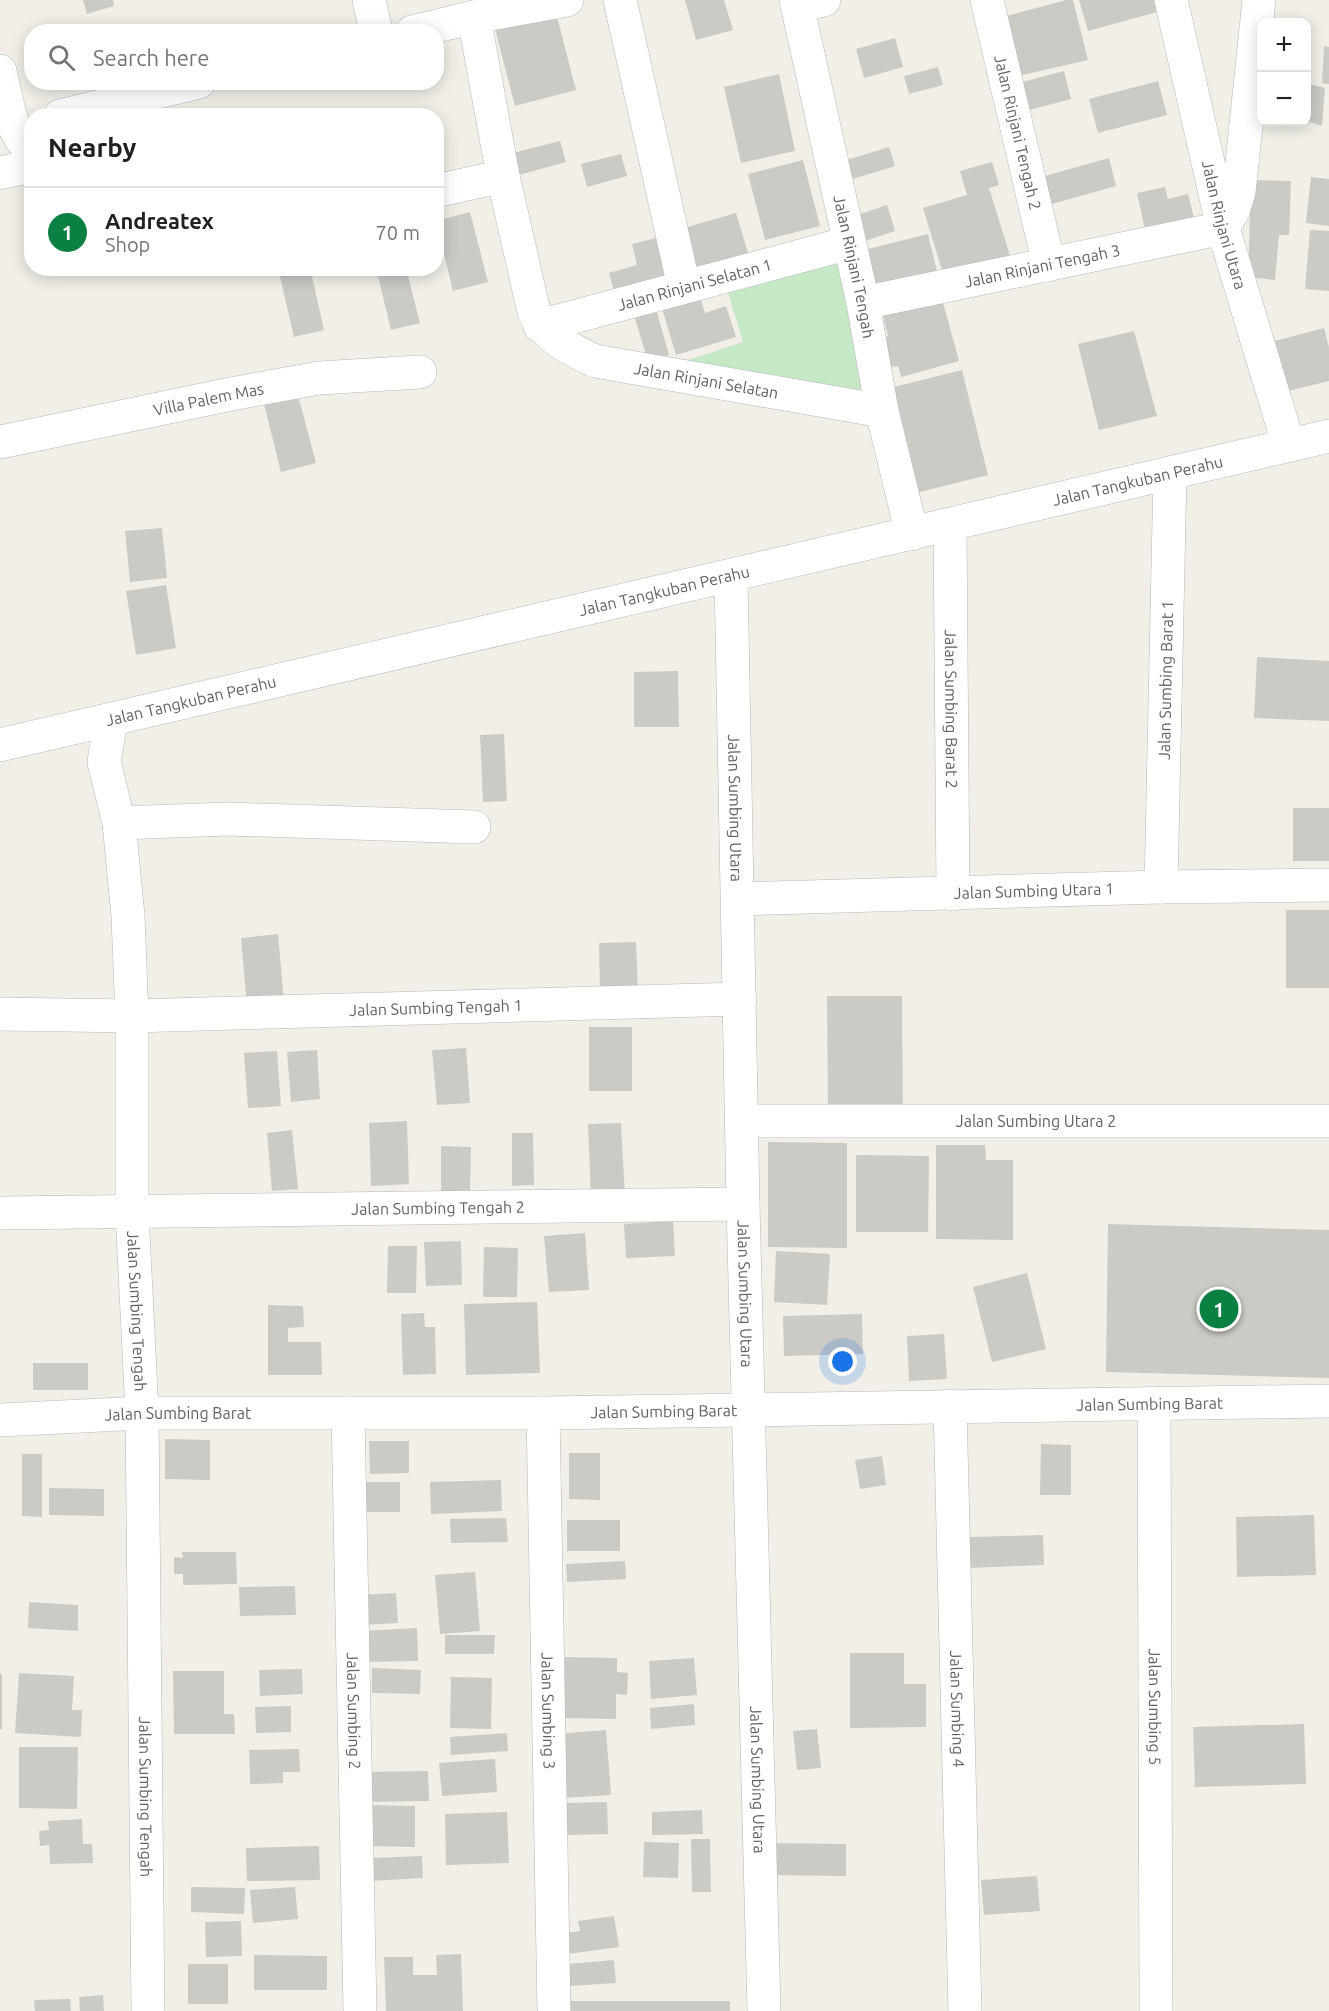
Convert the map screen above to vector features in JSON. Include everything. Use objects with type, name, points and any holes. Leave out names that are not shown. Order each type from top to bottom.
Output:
[{"type":"street","points":[[369,0],[374,24]]},
{"type":"street","points":[[443,24],[474,16],[567,0]]},
{"type":"street","points":[[620,0],[684,287]]},
{"type":"street","name":"Jalan Rinjani Tengah 2","points":[[987,0],[1048,265]]},
{"type":"street","name":"Jalan Rinjani Utara","points":[[1171,0],[1223,228],[1289,446]]},
{"type":"street","points":[[1223,228],[1233,211],[1239,192],[1259,0]]},
{"type":"street","name":"Jalan Rinjani Tengah","points":[[805,2],[882,411],[912,534]]},
{"type":"street","points":[[474,16],[503,176],[534,312],[540,326]]},
{"type":"street","points":[[0,71],[24,128]]},
{"type":"street","points":[[93,108],[166,90]]},
{"type":"street","points":[[0,173],[24,168]]},
{"type":"street","points":[[444,189],[503,176]]},
{"type":"street","name":"Jalan Rinjani Tengah 3","points":[[862,303],[1223,228]]},
{"type":"street","name":"Jalan Rinjani Selatan 1","points":[[540,326],[849,243]]},
{"type":"street","name":"Jalan Rinjani Selatan","points":[[540,326],[565,346],[595,362],[882,411]]},
{"type":"street","name":"Villa Palem Mas","points":[[0,442],[319,378],[420,372]]},
{"type":"street","name":"Jalan Tangkuban Perahu","points":[[0,745],[1329,436]]},
{"type":"street","name":"Jalan Sumbing Barat 1","points":[[1161,887],[1170,474]]},
{"type":"street","name":"Jalan Sumbing Barat 2","points":[[950,525],[953,894]]},
{"type":"street","name":"Jalan Sumbing Utara","points":[[731,576],[743,1204],[764,2011]]},
{"type":"street","name":"Jalan Sumbing Tengah","points":[[111,720],[104,762],[119,823],[128,916],[132,1016],[132,1211],[142,1413],[148,2011]]},
{"type":"street","points":[[119,823],[228,819],[474,827]]},
{"type":"street","name":"Jalan Sumbing Utara 1","points":[[738,900],[1161,887],[1329,885]]},
{"type":"street","name":"Jalan Sumbing Tengah 1","points":[[0,1014],[132,1016],[740,999]]},
{"type":"street","name":"Jalan Sumbing Utara 2","points":[[742,1121],[1329,1121]]},
{"type":"street","name":"Jalan Sumbing Tengah 2","points":[[0,1213],[743,1204]]},
{"type":"street","name":"Jalan Sumbing Barat","points":[[0,1420],[142,1413],[543,1413],[1329,1401]]},
{"type":"street","name":"Jalan Sumbing 5","points":[[1154,1403],[1156,2011]]},
{"type":"street","name":"Jalan Sumbing 4","points":[[950,1406],[965,2011]]},
{"type":"street","name":"Jalan Sumbing 2","points":[[348,1413],[360,2011]]},
{"type":"street","name":"Jalan Sumbing 3","points":[[543,1413],[554,2011]]},
{"type":"green space","points":[[840,257],[869,399],[676,364],[743,342],[727,289]]},
{"type":"building","points":[[83,0],[113,0],[114,6],[87,14]]},
{"type":"building","points":[[685,0],[724,0],[733,30],[696,40]]},
{"type":"building","points":[[1073,0],[1088,60],[1018,76],[1003,17]]},
{"type":"building","points":[[1079,0],[1154,0],[1157,12],[1088,31]]},
{"type":"building","points":[[556,13],[576,90],[515,106],[495,29]]},
{"type":"building","points":[[895,38],[903,67],[864,78],[856,49]]},
{"type":"building","points":[[1324,46],[1329,47],[1329,84],[1322,83]]},
{"type":"building","points":[[938,67],[943,85],[909,94],[904,76]]},
{"type":"building","points":[[1064,71],[1071,99],[1026,111],[1019,83]]},
{"type":"building","points":[[779,74],[795,151],[741,163],[724,87]]},
{"type":"building","points":[[1158,81],[1167,115],[1098,133],[1089,99]]},
{"type":"building","points":[[1311,84],[1325,88],[1322,126],[1311,123]]},
{"type":"building","points":[[560,141],[566,162],[519,175],[513,153]]},
{"type":"building","points":[[889,147],[895,166],[853,179],[847,160]]},
{"type":"building","points":[[621,154],[627,176],[587,187],[581,164]]},
{"type":"building","points":[[1109,158],[1116,186],[1041,207],[1034,179]]},
{"type":"building","points":[[803,160],[820,226],[765,240],[748,174]]},
{"type":"building","points":[[992,162],[999,185],[989,188],[1011,259],[945,280],[923,208],[967,195],[960,171]]},
{"type":"building","points":[[1311,177],[1329,179],[1329,226],[1306,223]]},
{"type":"building","points":[[1251,180],[1291,181],[1289,235],[1279,235],[1275,280],[1248,277]]},
{"type":"building","points":[[1165,187],[1168,199],[1188,194],[1195,222],[1146,234],[1137,193]]},
{"type":"building","points":[[887,205],[895,231],[859,243],[851,217]]},
{"type":"building","points":[[470,212],[488,282],[453,291],[444,254],[444,219]]},
{"type":"building","points":[[736,213],[749,256],[689,273],[677,230]]},
{"type":"building","points":[[1310,230],[1329,231],[1329,291],[1305,289]]},
{"type":"building","points":[[928,234],[939,280],[879,295],[872,267],[861,270],[856,252]]},
{"type":"building","points":[[664,236],[675,280],[614,291],[609,273],[637,265],[632,244]]},
{"type":"building","points":[[280,276],[312,276],[324,330],[294,337]]},
{"type":"building","points":[[378,276],[408,276],[420,323],[391,330]]},
{"type":"building","points":[[699,294],[705,313],[726,306],[736,337],[676,355],[661,305]]},
{"type":"building","points":[[941,295],[959,361],[901,377],[898,366],[890,367],[882,337],[888,336],[882,311]]},
{"type":"building","points":[[655,305],[669,355],[648,361],[633,312]]},
{"type":"building","points":[[1324,328],[1329,347],[1329,381],[1288,391],[1275,341]]},
{"type":"building","points":[[1134,331],[1157,416],[1099,430],[1078,344]]},
{"type":"building","points":[[962,370],[988,475],[912,494],[886,389]]},
{"type":"building","points":[[298,395],[316,463],[281,472],[264,404]]},
{"type":"building","points":[[162,528],[167,578],[130,582],[125,531]]},
{"type":"building","points":[[166,585],[176,648],[136,655],[126,591]]},
{"type":"building","points":[[1257,657],[1329,661],[1329,721],[1254,718]]},
{"type":"building","points":[[678,671],[679,727],[634,727],[634,672]]},
{"type":"building","points":[[504,734],[507,801],[483,802],[480,735]]},
{"type":"building","points":[[1293,808],[1329,808],[1329,861],[1293,861]]},
{"type":"building","points":[[1286,910],[1329,910],[1329,988],[1286,988]]},
{"type":"building","points":[[278,934],[284,1003],[247,1006],[241,938]]},
{"type":"building","points":[[636,942],[638,992],[600,993],[599,943]]},
{"type":"building","points":[[827,996],[902,996],[903,1108],[828,1108]]},
{"type":"building","points":[[589,1027],[632,1027],[632,1091],[589,1091]]},
{"type":"building","points":[[466,1048],[470,1103],[437,1105],[432,1050]]},
{"type":"building","points":[[317,1050],[320,1099],[291,1102],[287,1052]]},
{"type":"building","points":[[277,1051],[281,1106],[248,1108],[244,1053]]},
{"type":"building","points":[[407,1121],[409,1184],[371,1186],[369,1123]]},
{"type":"building","points":[[621,1123],[625,1196],[591,1198],[588,1124]]},
{"type":"building","points":[[292,1130],[298,1189],[272,1191],[267,1133]]},
{"type":"building","points":[[512,1133],[533,1133],[534,1185],[512,1186]]},
{"type":"building","points":[[768,1142],[847,1143],[847,1248],[768,1247]]},
{"type":"building","points":[[936,1145],[985,1145],[986,1160],[1013,1160],[1013,1240],[936,1239]]},
{"type":"building","points":[[441,1146],[471,1147],[470,1199],[441,1199]]},
{"type":"building","points":[[856,1155],[929,1156],[928,1232],[856,1232]]},
{"type":"building","points":[[673,1221],[675,1256],[626,1258],[624,1224]]},
{"type":"building","points":[[1108,1224],[1329,1230],[1329,1378],[1106,1372]]},
{"type":"building","points":[[585,1233],[589,1290],[549,1292],[544,1236]]},
{"type":"building","points":[[461,1241],[462,1285],[426,1286],[424,1242]]},
{"type":"building","points":[[388,1246],[417,1246],[416,1293],[387,1293]]},
{"type":"building","points":[[484,1247],[518,1248],[517,1297],[483,1297]]},
{"type":"building","points":[[776,1251],[830,1254],[827,1305],[774,1302]]},
{"type":"building","points":[[1027,1273],[1046,1349],[992,1362],[973,1287]]},
{"type":"building","points":[[537,1302],[540,1373],[466,1375],[464,1304]]},
{"type":"building","points":[[268,1305],[303,1306],[304,1327],[288,1328],[288,1342],[321,1342],[322,1375],[268,1375]]},
{"type":"building","points":[[424,1313],[425,1327],[435,1327],[436,1374],[403,1375],[401,1314]]},
{"type":"building","points":[[862,1314],[863,1354],[784,1356],[783,1316]]},
{"type":"building","points":[[944,1334],[947,1379],[909,1381],[907,1336]]},
{"type":"building","points":[[33,1363],[88,1363],[88,1390],[33,1390]]},
{"type":"building","points":[[165,1439],[210,1440],[210,1480],[165,1479]]},
{"type":"building","points":[[369,1441],[409,1441],[409,1473],[370,1474]]},
{"type":"building","points":[[1041,1444],[1071,1445],[1071,1495],[1040,1495]]},
{"type":"building","points":[[569,1453],[600,1453],[600,1500],[569,1499]]},
{"type":"building","points":[[22,1454],[42,1454],[42,1517],[22,1516]]},
{"type":"building","points":[[882,1456],[886,1485],[860,1489],[855,1460]]},
{"type":"building","points":[[501,1480],[502,1511],[431,1514],[430,1482]]},
{"type":"building","points":[[359,1482],[400,1482],[400,1512],[360,1512]]},
{"type":"building","points":[[49,1488],[104,1489],[104,1516],[49,1515]]},
{"type":"building","points":[[1314,1515],[1316,1575],[1237,1577],[1236,1517]]},
{"type":"building","points":[[506,1518],[508,1542],[451,1543],[450,1519]]},
{"type":"building","points":[[567,1520],[620,1520],[620,1551],[567,1551]]},
{"type":"building","points":[[1043,1535],[1044,1565],[969,1568],[968,1537]]},
{"type":"building","points":[[182,1552],[236,1552],[237,1584],[183,1585],[183,1574],[174,1574],[174,1557],[183,1558]]},
{"type":"building","points":[[625,1561],[626,1579],[567,1582],[566,1564]]},
{"type":"building","points":[[475,1572],[480,1631],[440,1634],[435,1575]]},
{"type":"building","points":[[295,1586],[296,1615],[240,1616],[239,1587]]},
{"type":"building","points":[[396,1593],[398,1623],[362,1625],[360,1595]]},
{"type":"building","points":[[29,1602],[78,1605],[78,1631],[28,1628]]},
{"type":"building","points":[[417,1628],[418,1661],[364,1662],[363,1631]]},
{"type":"building","points":[[445,1635],[495,1635],[494,1654],[445,1654]]},
{"type":"building","points":[[850,1653],[904,1653],[904,1684],[926,1684],[926,1727],[850,1728]]},
{"type":"building","points":[[565,1657],[617,1658],[617,1672],[628,1673],[627,1695],[616,1694],[616,1719],[563,1718]]},
{"type":"building","points":[[694,1658],[697,1695],[651,1699],[649,1661]]},
{"type":"building","points":[[372,1668],[421,1670],[420,1694],[372,1693]]},
{"type":"building","points":[[302,1669],[303,1694],[260,1696],[259,1670]]},
{"type":"building","points":[[173,1671],[224,1671],[224,1714],[234,1714],[235,1734],[174,1734]]},
{"type":"building","points":[[19,1673],[74,1676],[72,1710],[82,1710],[81,1737],[15,1733]]},
{"type":"building","points":[[0,1674],[2,1674],[2,1729],[0,1729]]},
{"type":"building","points":[[451,1677],[492,1678],[491,1729],[450,1728]]},
{"type":"building","points":[[694,1704],[695,1725],[651,1729],[650,1708]]},
{"type":"building","points":[[291,1706],[291,1732],[256,1733],[255,1707]]},
{"type":"building","points":[[1304,1724],[1306,1784],[1195,1787],[1193,1727]]},
{"type":"building","points":[[817,1729],[821,1768],[797,1770],[793,1731]]},
{"type":"building","points":[[606,1730],[611,1795],[560,1798],[556,1734]]},
{"type":"building","points":[[507,1733],[508,1751],[451,1755],[450,1737]]},
{"type":"building","points":[[19,1747],[78,1747],[77,1809],[19,1808]]},
{"type":"building","points":[[299,1749],[300,1772],[283,1772],[283,1783],[250,1784],[249,1750]]},
{"type":"building","points":[[495,1759],[497,1792],[442,1796],[439,1763]]},
{"type":"building","points":[[428,1771],[429,1801],[366,1802],[365,1772]]},
{"type":"building","points":[[607,1802],[608,1834],[565,1835],[565,1803]]},
{"type":"building","points":[[366,1805],[415,1806],[415,1847],[365,1846]]},
{"type":"building","points":[[702,1810],[703,1834],[652,1835],[652,1812]]},
{"type":"building","points":[[507,1812],[509,1863],[446,1865],[445,1814]]},
{"type":"building","points":[[82,1819],[83,1844],[92,1844],[93,1863],[50,1864],[49,1845],[40,1846],[39,1831],[49,1830],[48,1821]]},
{"type":"building","points":[[691,1839],[710,1839],[711,1892],[692,1892]]},
{"type":"building","points":[[644,1842],[679,1843],[678,1878],[643,1877]]},
{"type":"building","points":[[767,1843],[846,1844],[846,1876],[767,1875]]},
{"type":"building","points":[[319,1846],[320,1880],[247,1881],[246,1848]]},
{"type":"building","points":[[422,1856],[423,1878],[370,1881],[369,1858]]},
{"type":"building","points":[[1037,1876],[1040,1911],[984,1915],[981,1880]]},
{"type":"building","points":[[191,1887],[245,1888],[244,1914],[191,1912]]},
{"type":"building","points":[[295,1887],[298,1919],[253,1923],[250,1890]]},
{"type":"building","points":[[614,1916],[619,1947],[568,1954],[565,1933],[580,1931],[578,1921]]},
{"type":"building","points":[[241,1921],[242,1956],[206,1957],[205,1922]]},
{"type":"building","points":[[461,1954],[463,2011],[386,2011],[384,1957],[413,1957],[413,1975],[437,1975],[436,1955]]},
{"type":"building","points":[[254,1955],[327,1956],[327,1990],[254,1990]]},
{"type":"building","points":[[614,1960],[616,1983],[570,1986],[568,1964]]},
{"type":"building","points":[[188,1964],[228,1964],[228,2004],[188,2004]]},
{"type":"building","points":[[103,1995],[104,2011],[80,2011],[79,1997]]},
{"type":"building","points":[[70,1999],[71,2011],[35,2011],[34,2000]]},
{"type":"building","points":[[567,2001],[730,2001],[730,2011],[567,2011]]},
{"type":"place","name":"Andreatex","points":[[1219,1309]]}]
